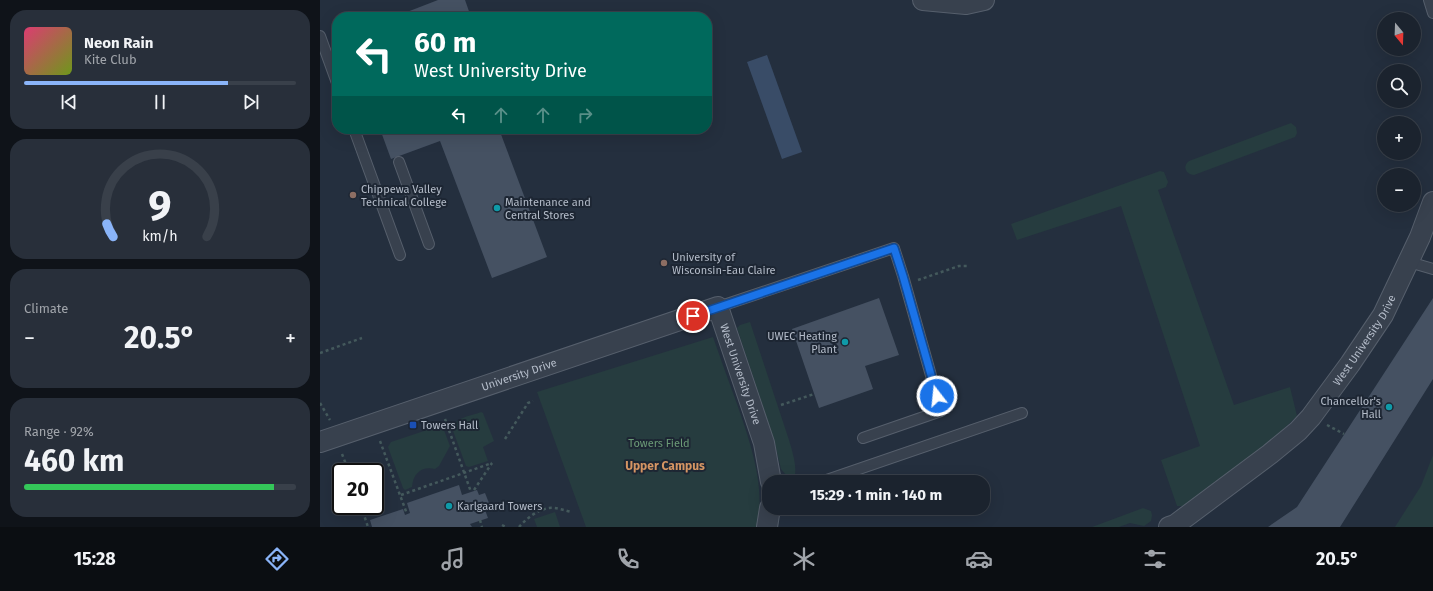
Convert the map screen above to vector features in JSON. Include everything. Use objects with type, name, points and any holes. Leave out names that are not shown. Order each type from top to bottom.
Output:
[{"type":"street","points":[[924,0],[966,4],[984,0]]},
{"type":"street","name":"West University Drive","points":[[1173,526],[1270,454],[1311,417],[1350,364],[1382,315],[1409,262],[1433,202]]},
{"type":"street","name":"West University Drive","points":[[718,307],[764,443],[770,475]]},
{"type":"street","name":"University Drive","points":[[320,442],[718,307]]},
{"type":"street","points":[[767,527],[769,515]]},
{"type":"lane","points":[[1428,0],[1433,13]]},
{"type":"lane","points":[[320,36],[332,69]]},
{"type":"lane","points":[[356,134],[400,255]]},
{"type":"lane","points":[[399,162],[428,244]]},
{"type":"lane","points":[[718,307],[894,248],[941,411],[863,438]]},
{"type":"lane","points":[[1409,262],[1433,269]]},
{"type":"lane","points":[[841,475],[1022,413]]},
{"type":"path","points":[[903,276],[916,281],[959,266],[969,266]]},
{"type":"path","points":[[320,353],[362,338]]},
{"type":"path","points":[[781,405],[814,394]]},
{"type":"path","points":[[506,439],[528,403],[533,401]]},
{"type":"path","points":[[320,403],[331,422]]},
{"type":"path","points":[[401,495],[465,473],[492,463],[473,491],[465,473],[444,416]]},
{"type":"path","points":[[374,423],[408,514]]},
{"type":"path","points":[[340,447],[346,463]]},
{"type":"path","points":[[519,527],[526,519],[534,514],[550,508],[572,512]]},
{"type":"path","points":[[364,515],[368,527]]},
{"type":"path","points":[[480,520],[482,527]]},
{"type":"path","points":[[502,525],[506,527]]},
{"type":"green space","points":[[1291,123],[1296,127],[1297,133],[1295,137],[1194,175],[1189,174],[1185,168],[1189,161]]},
{"type":"green space","points":[[1160,171],[1164,172],[1168,182],[1166,187],[1158,190],[1234,405],[1290,387],[1297,416],[1266,446],[1222,480],[1183,506],[1177,506],[1161,460],[1200,446],[1121,206],[1017,240],[1011,224]]},
{"type":"green space","points":[[750,322],[792,449],[795,475],[786,475],[781,469],[774,440],[737,328],[740,325]]},
{"type":"green space","name":"Towers Field","points":[[713,337],[742,419],[755,464],[760,496],[757,527],[586,527],[537,392]]},
{"type":"green space","points":[[481,412],[483,413],[494,441],[483,447],[488,461],[469,467],[466,466],[452,428],[460,419]]},
{"type":"green space","points":[[439,426],[444,430],[450,446],[439,466],[435,469],[430,468],[419,472],[414,478],[412,487],[405,490],[388,447],[391,442]]},
{"type":"green space","points":[[1433,455],[1433,527],[1395,527],[1421,486]]},
{"type":"green space","points":[[1143,508],[1151,511],[1152,515],[1151,521],[1144,526],[1130,523],[1119,527],[1092,527]]},
{"type":"green space","points":[[555,512],[560,527],[537,527],[534,519]]},
{"type":"water","points":[[767,55],[802,152],[782,159],[747,62]]},
{"type":"building","points":[[438,0],[465,0],[469,12],[407,12]]},
{"type":"building","name":"Maintenance and Central Stores","points":[[382,134],[501,134],[547,257],[492,278],[440,141],[391,159]]},
{"type":"building","name":"UWEC Heating Plant","points":[[879,298],[899,355],[865,366],[873,389],[819,408],[792,329]]},
{"type":"building","name":"Chancellor's Hall","points":[[1433,298],[1433,379],[1340,527],[1268,527],[1297,507]]},
{"type":"building","name":"Karlgaard Towers","points":[[459,485],[462,495],[477,490],[479,495],[485,493],[491,508],[485,510],[488,518],[470,524],[472,527],[372,527],[370,520],[403,509],[405,515],[410,513],[407,503]]},
{"type":"place","name":"Chippewa Valley Technical College","points":[[353,195]]},
{"type":"place","name":"Maintenance and Central Stores","points":[[497,208]]},
{"type":"place","name":"University of Wisconsin-Eau Claire","points":[[664,263]]},
{"type":"place","name":"UWEC Heating Plant","points":[[845,342]]},
{"type":"place","name":"Chancellor's Hall","points":[[1389,407]]},
{"type":"place","name":"Towers Hall","points":[[413,425]]},
{"type":"place","name":"Karlgaard Towers","points":[[449,506]]},
{"type":"district","name":"Upper Campus","points":[[665,466]]},
{"type":"route","points":[[693,316],[894,248],[937,396]]}]
